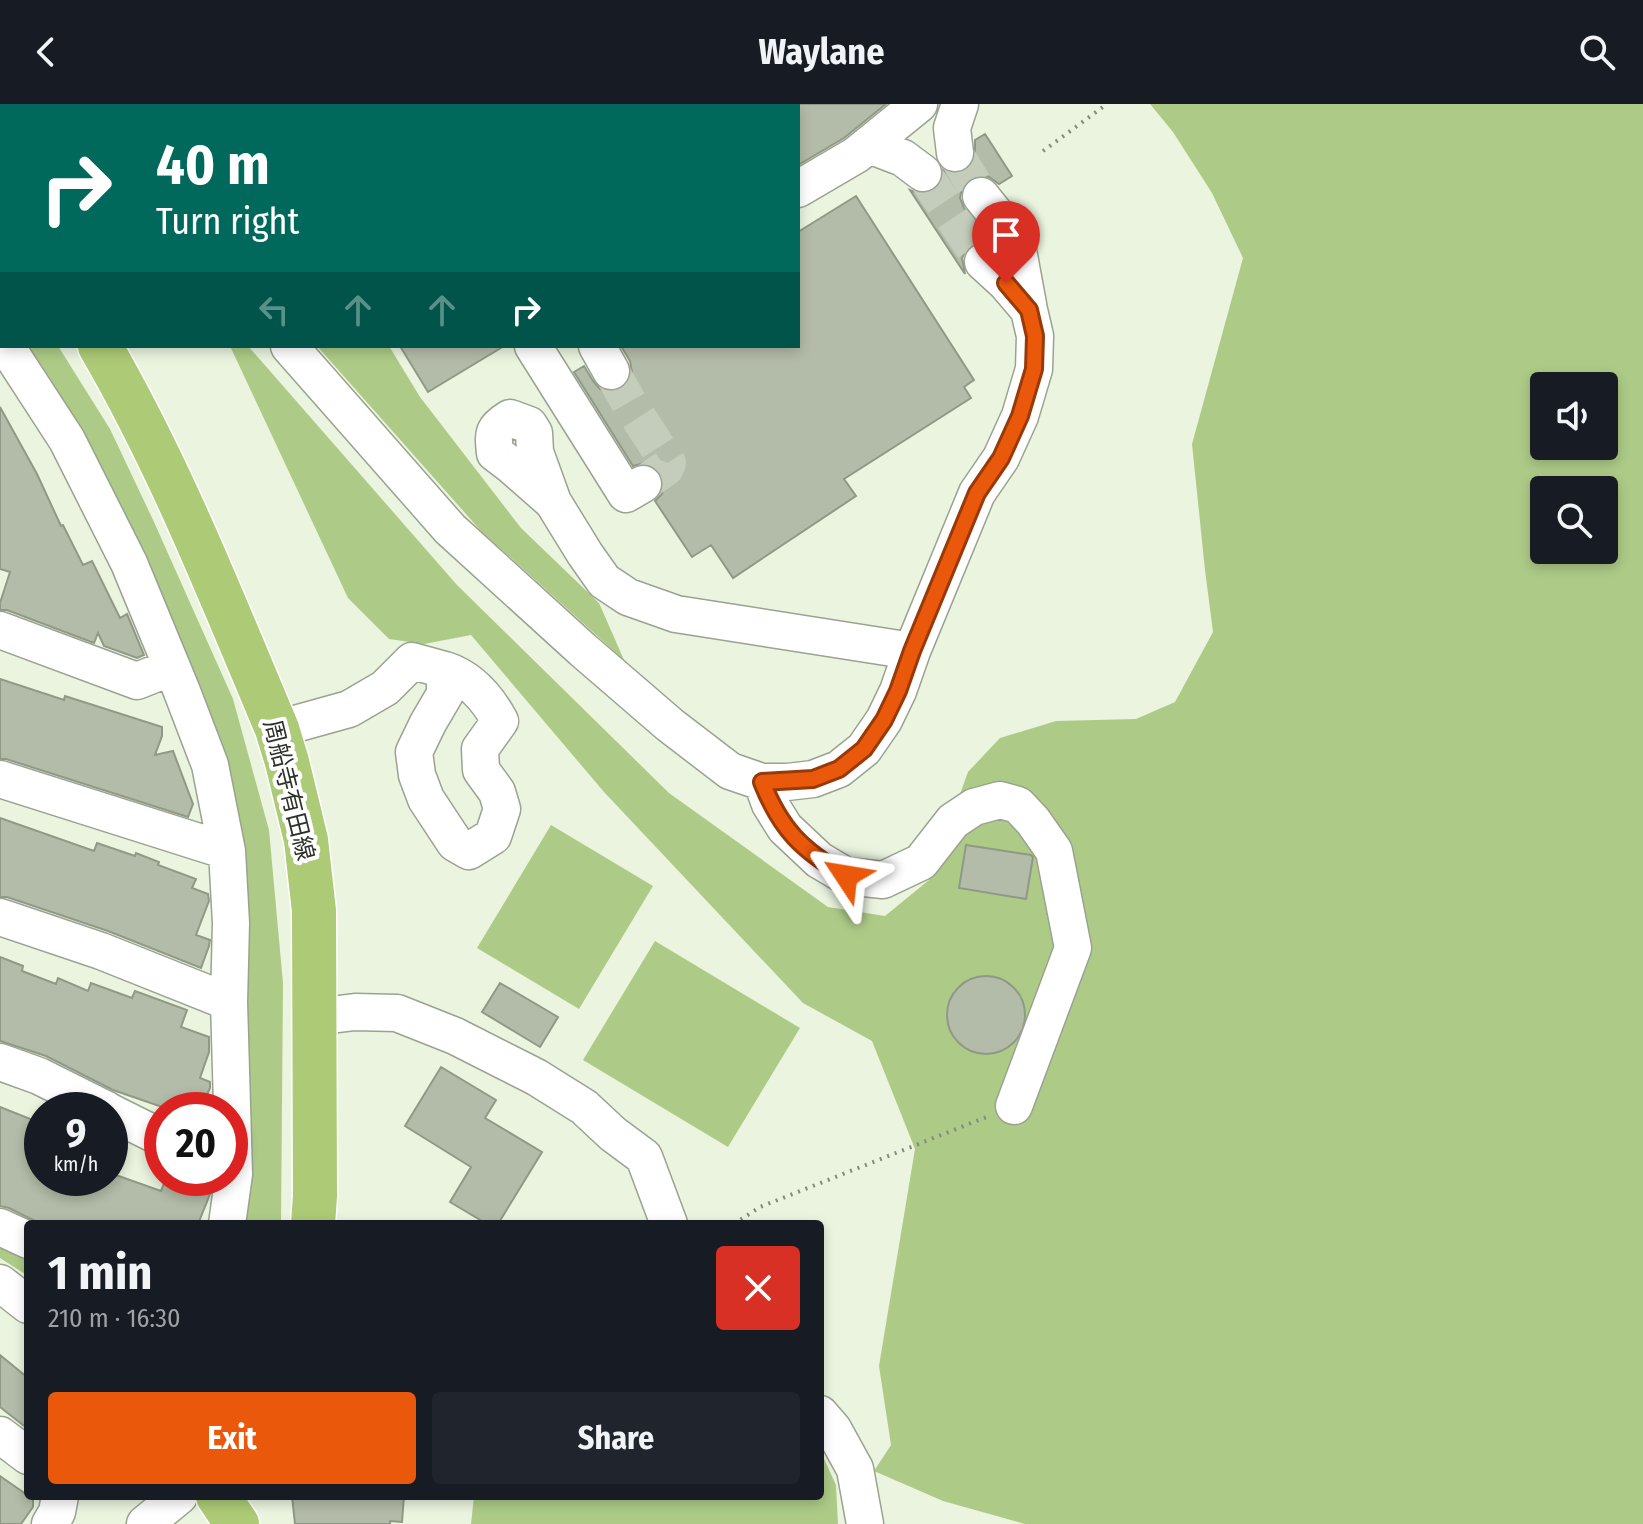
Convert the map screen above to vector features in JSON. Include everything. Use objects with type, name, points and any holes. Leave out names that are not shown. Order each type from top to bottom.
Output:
[{"type":"main road","name":"周船寺有田線","points":[[101,348],[154,446],[277,729],[306,840],[314,911],[313,1220]]},
{"type":"main road","points":[[221,1500],[237,1524]]},
{"type":"street","points":[[856,155],[919,104]]},
{"type":"street","points":[[955,153],[952,128],[960,104]]},
{"type":"street","points":[[800,188],[869,145],[903,158],[923,173]]},
{"type":"street","points":[[291,348],[450,529],[670,725],[730,771],[762,782],[813,779],[839,769],[864,749],[884,720],[977,493],[1001,458],[1020,416],[1034,369],[1035,336],[1018,250],[1013,236],[981,196]]},
{"type":"street","points":[[983,262],[1029,310]]},
{"type":"street","points":[[7,348],[67,440],[129,563],[210,765],[227,851],[231,923],[231,1092]]},
{"type":"street","points":[[534,348],[626,494],[643,484]]},
{"type":"street","points":[[553,502],[604,581],[628,597],[676,614],[912,651]]},
{"type":"street","points":[[0,630],[137,681],[172,667]]},
{"type":"street","points":[[277,729],[349,709],[385,688],[412,661],[445,670]]},
{"type":"street","points":[[0,779],[227,851]]},
{"type":"street","points":[[762,782],[770,804],[785,828],[819,860],[846,876],[883,880],[921,862],[953,821],[974,807],[1000,800],[1018,805],[1033,821],[1054,851],[1073,948],[1014,1106]]},
{"type":"street","points":[[0,917],[101,951],[229,1002]]},
{"type":"street","points":[[314,1017],[355,1012],[397,1013],[455,1036],[536,1077],[584,1107],[644,1157],[668,1220]]},
{"type":"street","points":[[0,1062],[71,1092]]},
{"type":"street","points":[[227,1220],[230,1196]]},
{"type":"street","points":[[0,1227],[24,1238]]},
{"type":"street","points":[[0,1283],[24,1302]]},
{"type":"street","points":[[824,1419],[855,1469],[865,1524]]},
{"type":"street","points":[[0,1435],[24,1453]]},
{"type":"street","points":[[50,1524],[59,1500]]},
{"type":"street","points":[[145,1524],[174,1500]]},
{"type":"path","points":[[1043,151],[1107,104]]},
{"type":"path","points":[[740,1220],[760,1207],[1014,1106]]},
{"type":"green space","points":[[1150,104],[1643,104],[1643,1524],[1025,1524],[943,1501],[874,1471],[891,1445],[879,1366],[915,1149],[872,1041],[803,1003],[604,792],[471,635],[424,644],[389,639],[348,598],[231,348],[250,348],[457,585],[669,793],[828,907],[885,916],[929,880],[968,772],[1000,738],[1056,721],[1136,719],[1175,702],[1213,632],[1192,444],[1243,258],[1212,193],[1173,132]]},
{"type":"green space","points":[[21,348],[59,348],[110,429],[233,699],[269,830],[283,983],[281,1220],[239,1220],[239,1196],[248,1196],[248,1092],[240,1092],[243,861]]},
{"type":"green space","points":[[319,348],[390,348],[420,397],[521,528],[599,603],[624,660],[481,531]]},
{"type":"green space","points":[[551,825],[653,886],[579,1009],[477,948]]},
{"type":"green space","points":[[655,941],[800,1028],[728,1147],[583,1060]]},
{"type":"green space","points":[[0,1239],[24,1251],[24,1273],[0,1258]]},
{"type":"green space","points":[[824,1459],[836,1485],[838,1524],[471,1524],[474,1500],[824,1500]]},
{"type":"building","points":[[800,104],[886,104],[844,138],[800,164]]},
{"type":"building","points":[[985,134],[1012,176],[999,184],[989,177],[977,175],[967,180],[962,188],[960,198],[964,208],[992,244],[977,242],[967,248],[962,258],[965,274],[910,190],[920,194],[930,193],[940,185],[943,170],[957,174],[968,169],[975,160],[975,140]]},
{"type":"building","points":[[856,196],[974,380],[964,387],[971,398],[844,479],[856,496],[733,578],[711,545],[692,557],[655,501],[662,494],[664,485],[661,473],[654,466],[644,463],[633,466],[574,372],[584,366],[600,389],[612,392],[621,390],[629,382],[632,372],[622,348],[800,348],[800,231]]},
{"type":"building","points":[[401,348],[501,348],[428,392]]},
{"type":"building","points":[[0,407],[83,565],[92,561],[120,618],[127,614],[144,655],[137,658],[104,646],[98,633],[94,643],[0,610],[10,572],[0,569]]},
{"type":"building","points":[[0,679],[162,727],[155,755],[173,751],[193,804],[188,817],[0,759]]},
{"type":"building","points":[[0,818],[94,851],[97,843],[135,856],[136,853],[196,879],[192,888],[208,894],[209,901],[196,935],[210,940],[201,968],[108,931],[0,897]]},
{"type":"building","points":[[966,845],[1031,855],[1026,899],[959,888]]},
{"type":"building","points":[[0,957],[23,966],[22,971],[56,984],[58,978],[88,991],[91,983],[132,998],[135,991],[187,1010],[181,1027],[209,1037],[209,1052],[200,1078],[210,1082],[210,1088],[208,1092],[144,1092],[144,1101],[128,1095],[128,1092],[113,1090],[46,1056],[0,1041]]},
{"type":"building","points":[[986,976],[1001,979],[1013,988],[1022,1000],[1025,1015],[1022,1030],[1013,1042],[1001,1051],[986,1054],[971,1051],[959,1042],[950,1030],[947,1015],[950,1000],[959,988],[971,979]]},
{"type":"building","points":[[500,983],[558,1017],[540,1047],[482,1012]]},
{"type":"building","points":[[441,1067],[496,1100],[485,1118],[542,1152],[500,1220],[480,1220],[450,1202],[471,1167],[405,1126]]},
{"type":"building","points":[[0,1107],[24,1116],[24,1196],[128,1196],[128,1179],[144,1185],[144,1196],[209,1196],[200,1220],[33,1220],[0,1206]]},
{"type":"building","points":[[0,1355],[24,1375],[24,1426],[0,1407]]},
{"type":"building","points":[[0,1476],[24,1493],[24,1500],[33,1500],[33,1507],[21,1524],[0,1524]]},
{"type":"building","points":[[292,1500],[404,1500],[402,1522],[295,1524]]},
{"type":"tunnel","points":[[955,153],[981,196]]},
{"type":"tunnel","points":[[923,173],[983,262]]},
{"type":"tunnel","points":[[611,371],[668,463],[666,468],[643,484]]},
{"type":"route","points":[[846,876],[819,860],[785,828],[770,804],[762,782],[813,779],[839,769],[864,749],[884,720],[977,493],[1001,458],[1020,416],[1034,369],[1035,336],[1029,310],[1006,283]]}]
